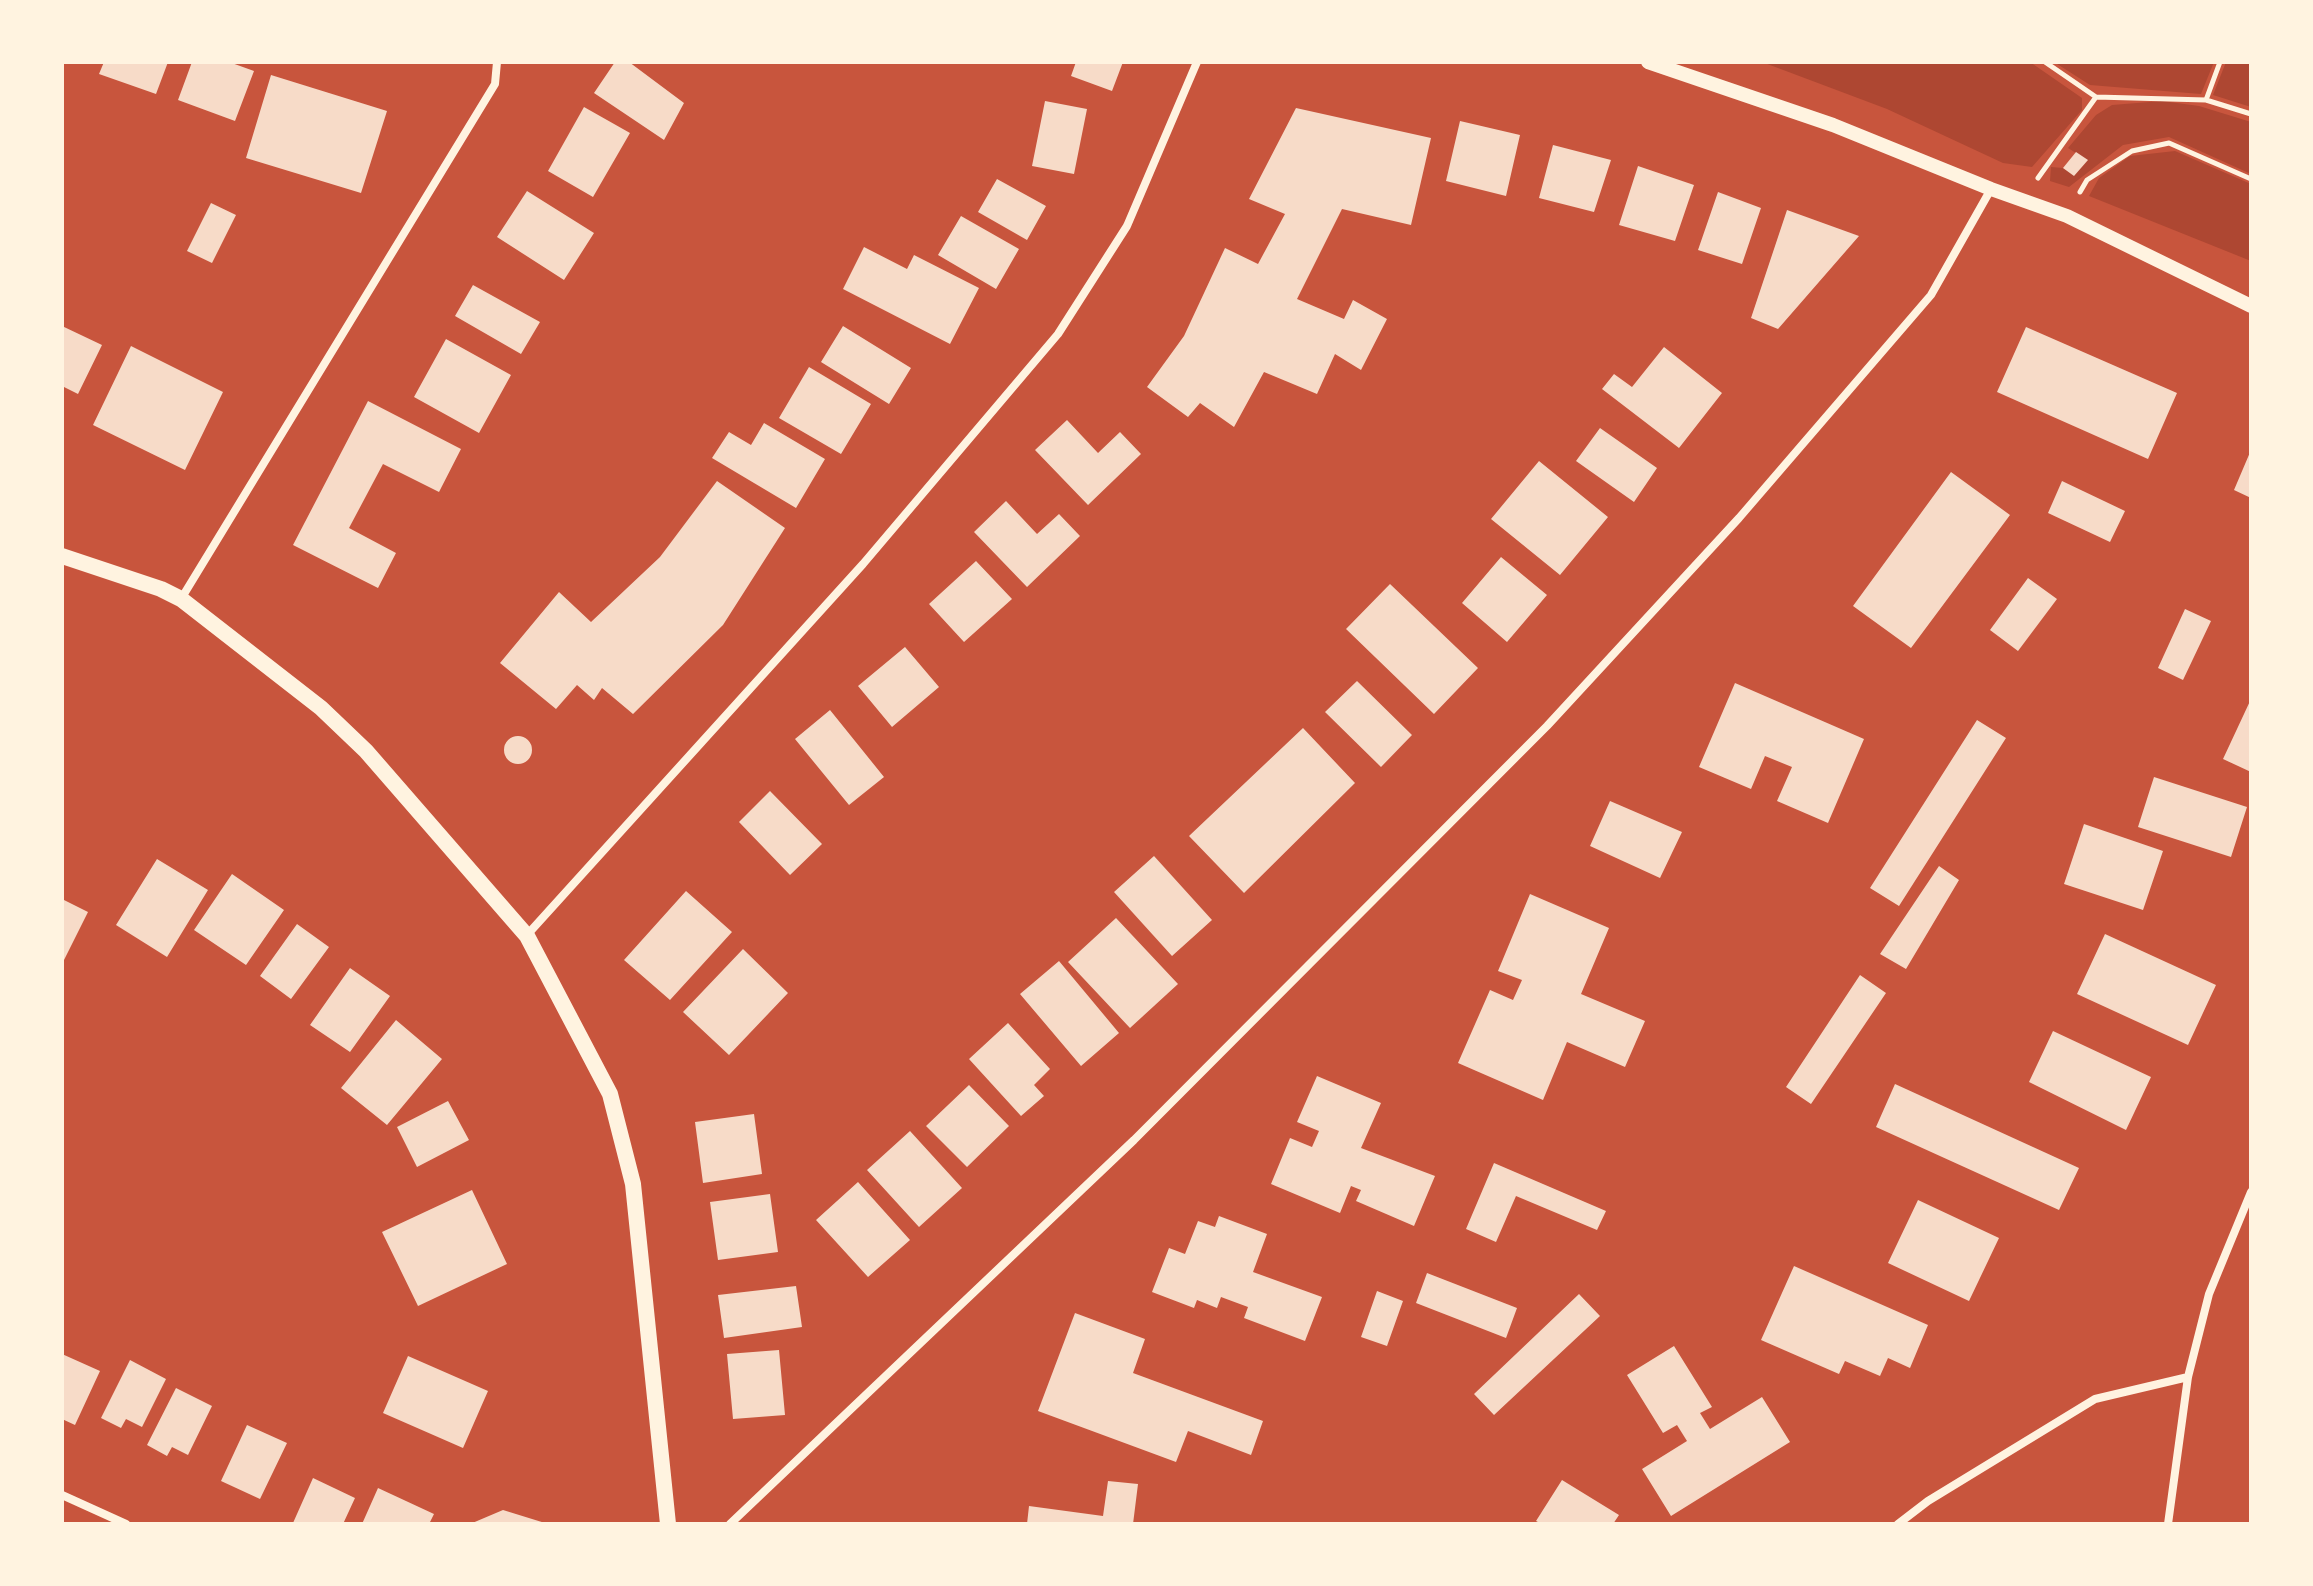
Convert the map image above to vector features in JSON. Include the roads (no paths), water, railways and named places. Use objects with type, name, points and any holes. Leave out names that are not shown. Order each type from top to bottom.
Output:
[{"type":"main road","points":[[62,556],[161,589],[181,599],[321,708],[366,751],[527,936],[610,1094],[633,1184],[668,1524]]},
{"type":"street","points":[[181,599],[495,84],[497,62]]},
{"type":"street","points":[[527,936],[863,564],[1058,334],[1127,226],[1197,62]]},
{"type":"street","points":[[1648,62],[1833,125],[2067,216],[2251,306]]},
{"type":"street","points":[[730,1524],[1134,1140],[1547,726],[1749,506],[1931,295],[1991,189]]},
{"type":"street","points":[[2168,1524],[2188,1377],[2209,1294],[2251,1192]]},
{"type":"street","points":[[1898,1524],[1928,1501],[2095,1399],[2188,1377]]},
{"type":"street","points":[[62,1495],[126,1524]]}]
